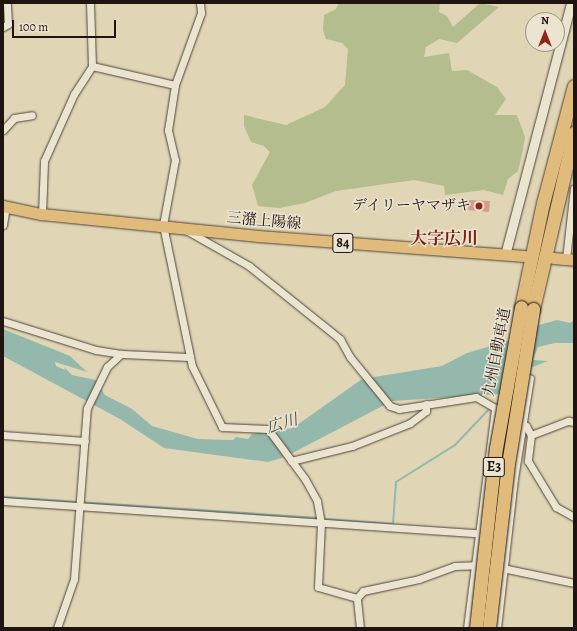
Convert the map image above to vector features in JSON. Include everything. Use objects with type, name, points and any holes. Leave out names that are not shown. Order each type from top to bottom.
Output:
[{"type":"highway","name":"九州自動車道","points":[[488,628],[527,308],[543,203],[574,86]]},
{"type":"highway","name":"九州自動車道","points":[[476,628],[496,448],[527,308],[574,133]]},
{"type":"main road","name":"三潴上陽線","points":[[5,206],[42,214],[163,225],[258,236],[524,256]]},
{"type":"main road","points":[[553,258],[570,260]]},
{"type":"street","points":[[3,27],[8,24],[7,3]]},
{"type":"street","points":[[42,214],[44,161],[74,94],[92,66],[90,3]]},
{"type":"street","points":[[200,3],[201,13],[175,86],[168,130],[175,160],[163,225],[190,358],[222,427],[269,432],[312,491],[321,523],[318,586],[357,598]]},
{"type":"street","points":[[505,254],[510,223],[571,3]]},
{"type":"street","points":[[92,66],[175,86]]},
{"type":"street","points":[[3,130],[14,118],[32,115]]},
{"type":"street","points":[[570,260],[574,188]]},
{"type":"street","points":[[3,225],[5,206]]},
{"type":"street","points":[[181,227],[249,266],[340,339],[363,374],[390,406],[399,409],[476,397],[523,424],[531,435],[528,461],[556,507],[574,517]]},
{"type":"street","points":[[3,321],[96,350],[121,354],[190,358]]},
{"type":"street","points":[[58,628],[74,579],[89,406],[107,367],[121,354]]},
{"type":"street","points":[[497,628],[503,568],[530,378]]},
{"type":"street","points":[[290,460],[352,446],[410,423],[426,411],[426,404]]},
{"type":"street","points":[[467,628],[473,564],[495,408]]},
{"type":"street","points":[[531,435],[568,421],[574,422]]},
{"type":"street","points":[[3,435],[85,441]]},
{"type":"street","points":[[3,501],[80,503],[321,523],[477,533]]},
{"type":"street","points":[[360,628],[357,598],[363,591],[419,578],[438,570],[473,564],[503,568],[574,583]]},
{"type":"green space","points":[[339,3],[440,3],[439,12],[447,16],[453,27],[480,3],[499,7],[457,43],[439,39],[426,47],[424,57],[449,53],[452,71],[467,70],[497,87],[506,99],[495,115],[517,115],[525,137],[523,150],[518,171],[508,179],[503,195],[484,190],[445,195],[444,186],[414,180],[336,191],[305,203],[279,208],[258,206],[252,185],[270,152],[264,146],[251,142],[244,126],[244,115],[286,125],[325,107],[345,85],[348,49],[342,43],[326,39],[323,30],[324,15],[336,9]]},
{"type":"water","points":[[557,320],[570,323],[574,320],[574,343],[555,343],[538,347],[533,360],[548,361],[525,370],[502,394],[392,401],[285,457],[268,462],[164,448],[120,419],[3,356],[3,329],[70,356],[87,372],[55,362],[56,366],[65,370],[64,367],[72,375],[96,380],[105,395],[132,409],[152,426],[198,439],[233,440],[236,437],[248,439],[252,434],[293,428],[362,379],[442,366],[467,353],[518,338],[539,325]]},
{"type":"building","name":"デイリーヤマザキ","points":[[469,200],[490,201],[489,212],[468,210]]},
{"type":"waterway","points":[[323,519],[393,524],[396,482],[455,445],[490,408]]},
{"type":"waterway","points":[[3,497],[318,518]]},
{"type":"place","name":"デイリーヤマザキ","points":[[479,206]]},
{"type":"district","name":"大字広川","points":[[444,239]]},
{"type":"water label","name":"広川","points":[[282,424]]}]
